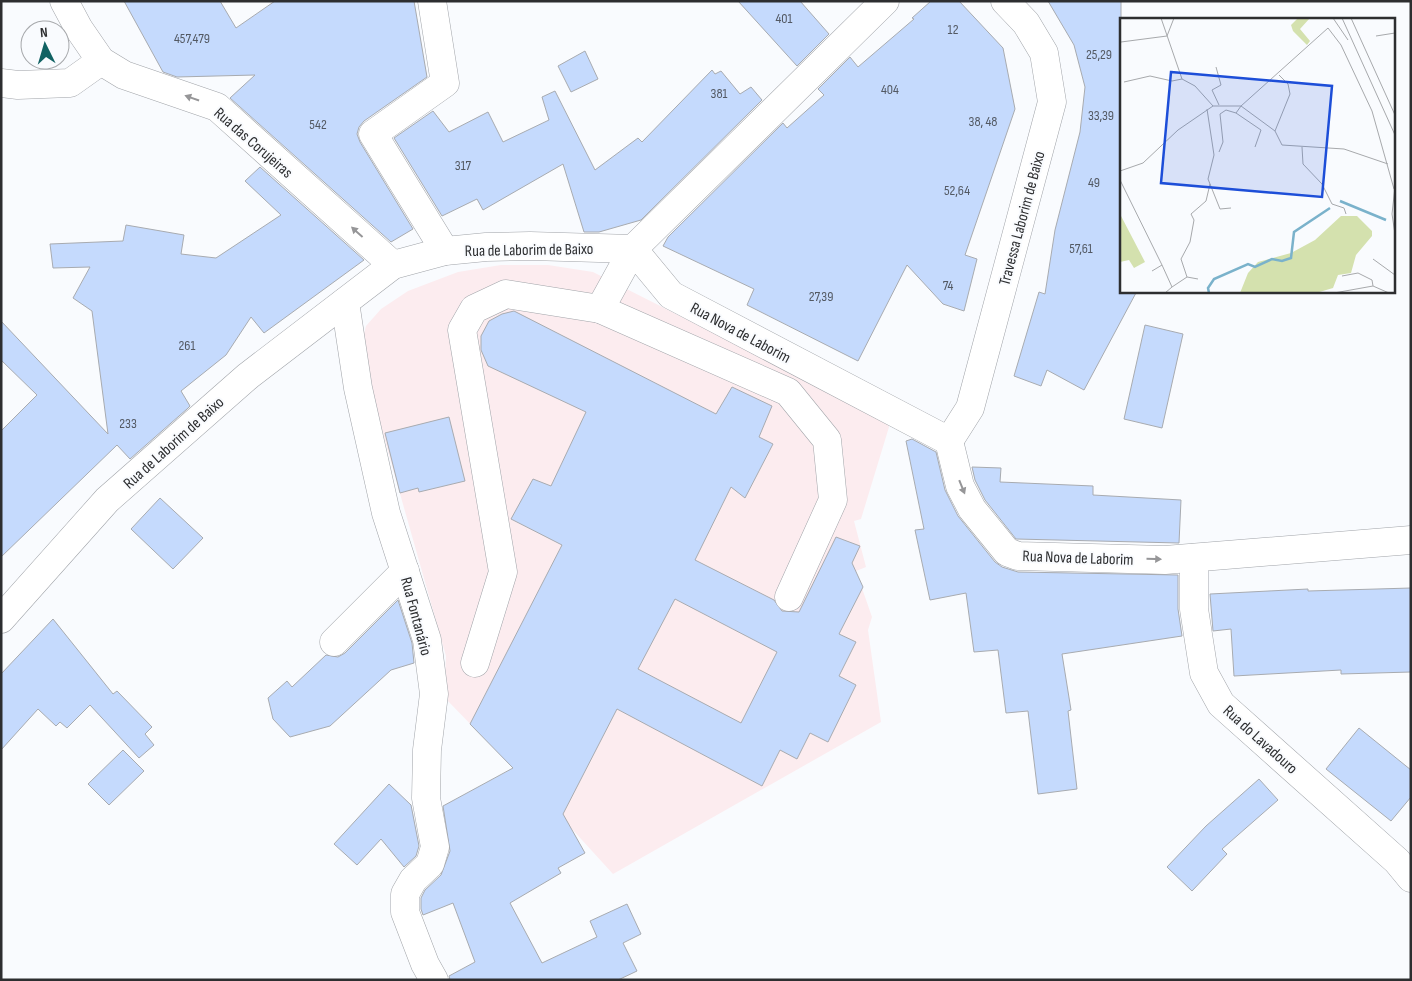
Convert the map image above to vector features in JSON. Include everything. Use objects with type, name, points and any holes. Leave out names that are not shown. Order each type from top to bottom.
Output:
[{"type":"street","name":"Rua das Corujeiras","points":[[64,1],[79,29],[101,61],[124,75],[217,107],[394,265]]},
{"type":"street","points":[[432,1],[445,83],[373,134],[445,251]]},
{"type":"street","points":[[600,309],[633,249],[884,1]]},
{"type":"street","name":"Travessa Laborim de Baixo","points":[[949,441],[970,408],[1052,102],[1044,53],[1026,23],[1005,1]]},
{"type":"street","points":[[1,83],[18,85],[70,83],[101,61]]},
{"type":"street","name":"Rua de Laborim de Baixo","points":[[1,619],[108,500],[248,376],[394,265],[445,251],[530,246],[633,249]]},
{"type":"street","name":"Rua Nova de Laborim","points":[[633,249],[671,295],[949,441],[964,494],[972,509],[1006,552],[1018,556],[1060,559],[1086,557],[1165,560],[1411,540]]},
{"type":"street","points":[[474,663],[503,572],[462,330],[474,309],[506,294],[600,309],[788,392],[827,440],[833,500],[789,597]]},
{"type":"street","name":"Rua Fontanário","points":[[345,302],[358,388],[386,513],[427,640],[434,694],[427,750],[426,798],[435,848],[430,864],[413,880],[405,894],[405,912],[420,953],[434,980]]},
{"type":"street","name":"Rua do Lavadouro","points":[[1194,558],[1194,609],[1204,673],[1221,704],[1396,861],[1411,878]]},
{"type":"street","points":[[334,642],[405,571]]},
{"type":"street","points":[[417,980],[420,953]]},
{"type":"shaded area","points":[[501,265],[548,265],[593,272],[886,420],[889,427],[861,519],[854,521],[866,567],[856,571],[872,617],[868,630],[881,722],[613,874],[561,817],[444,697],[446,656],[363,363],[361,345],[366,326],[381,309],[408,291],[458,272]]},
{"type":"building","points":[[124,1],[220,1],[236,28],[275,1],[414,1],[427,77],[364,121],[359,127],[357,134],[413,229],[391,242],[230,98],[255,75],[177,77],[163,72]]},
{"type":"building","points":[[738,1],[800,1],[829,34],[797,66]]},
{"type":"building","points":[[931,1],[959,1],[1003,48],[1015,109],[965,255],[977,259],[964,311],[943,304],[907,265],[858,361],[747,305],[754,289],[663,246],[668,237],[783,123],[787,128],[824,95],[818,89],[850,57],[858,67],[914,19],[912,18]]},
{"type":"building","points":[[1048,1],[1121,1],[1120,292],[1136,292],[1084,390],[1047,370],[1041,386],[1014,376],[1039,292],[1045,294],[1055,230],[1080,132],[1085,87],[1074,45]]},
{"type":"building","points":[[585,51],[598,79],[571,92],[558,66]]},
{"type":"building","points":[[712,70],[715,74],[721,71],[740,94],[751,87],[762,100],[641,220],[599,232],[584,232],[563,164],[483,210],[477,199],[442,216],[394,138],[433,111],[449,132],[488,112],[503,142],[549,120],[542,97],[555,91],[595,170],[638,138],[642,142]]},
{"type":"building","points":[[260,167],[364,260],[264,333],[251,317],[226,355],[181,391],[190,406],[187,409],[130,459],[117,445],[1,557],[1,431],[37,395],[1,360],[1,321],[108,434],[92,311],[73,298],[90,267],[53,268],[50,244],[123,241],[126,225],[184,235],[181,254],[216,258],[281,215],[245,181]]},
{"type":"building","points":[[514,311],[716,414],[732,387],[772,406],[759,437],[773,444],[745,498],[731,487],[695,560],[774,600],[782,611],[799,612],[836,537],[860,546],[852,563],[863,587],[839,634],[856,642],[839,676],[856,685],[828,742],[810,733],[797,759],[780,750],[762,786],[617,709],[563,814],[585,853],[558,868],[561,873],[510,903],[542,963],[597,937],[590,921],[627,904],[641,934],[623,943],[637,971],[618,980],[450,980],[449,976],[475,962],[453,903],[423,915],[421,909],[421,898],[425,890],[441,875],[450,851],[443,806],[513,768],[470,724],[562,545],[511,519],[533,479],[551,486],[586,412],[488,366],[481,350],[481,336],[489,321],[502,314]],"holes":[[[675,599],[777,652],[741,723],[638,669]]]},
{"type":"building","points":[[1145,325],[1183,334],[1162,428],[1124,419]]},
{"type":"building","points":[[449,417],[465,481],[419,492],[418,488],[400,493],[385,433]]},
{"type":"building","points":[[912,439],[936,452],[945,490],[958,516],[995,562],[1002,567],[1018,572],[1178,575],[1178,609],[1182,636],[1062,654],[1071,710],[1068,711],[1077,789],[1038,794],[1028,711],[1006,713],[998,650],[974,652],[966,593],[930,600],[915,530],[924,529],[906,441]]},
{"type":"building","points":[[972,467],[1001,468],[1000,482],[1093,486],[1093,495],[1181,500],[1179,543],[1016,539],[985,500],[975,480]]},
{"type":"building","points":[[160,498],[203,538],[173,569],[131,529]]},
{"type":"building","points":[[1411,588],[1411,672],[1341,674],[1341,670],[1234,676],[1231,629],[1213,631],[1210,594],[1308,589],[1308,591]]},
{"type":"building","points":[[398,600],[412,643],[414,663],[391,670],[330,726],[290,737],[273,719],[268,698],[287,681],[292,687],[326,655],[338,657],[345,653]]},
{"type":"building","points":[[53,619],[113,694],[117,691],[152,727],[145,734],[154,745],[139,758],[90,705],[67,728],[60,722],[56,726],[38,709],[1,750],[1,674]]},
{"type":"building","points":[[1359,728],[1411,770],[1411,797],[1391,821],[1326,769]]},
{"type":"building","points":[[123,750],[144,771],[109,805],[88,784]]},
{"type":"building","points":[[1259,779],[1278,800],[1222,849],[1227,854],[1192,891],[1167,867],[1206,826]]},
{"type":"building","points":[[389,784],[411,805],[419,846],[416,856],[404,867],[381,839],[357,865],[334,844]]}]
